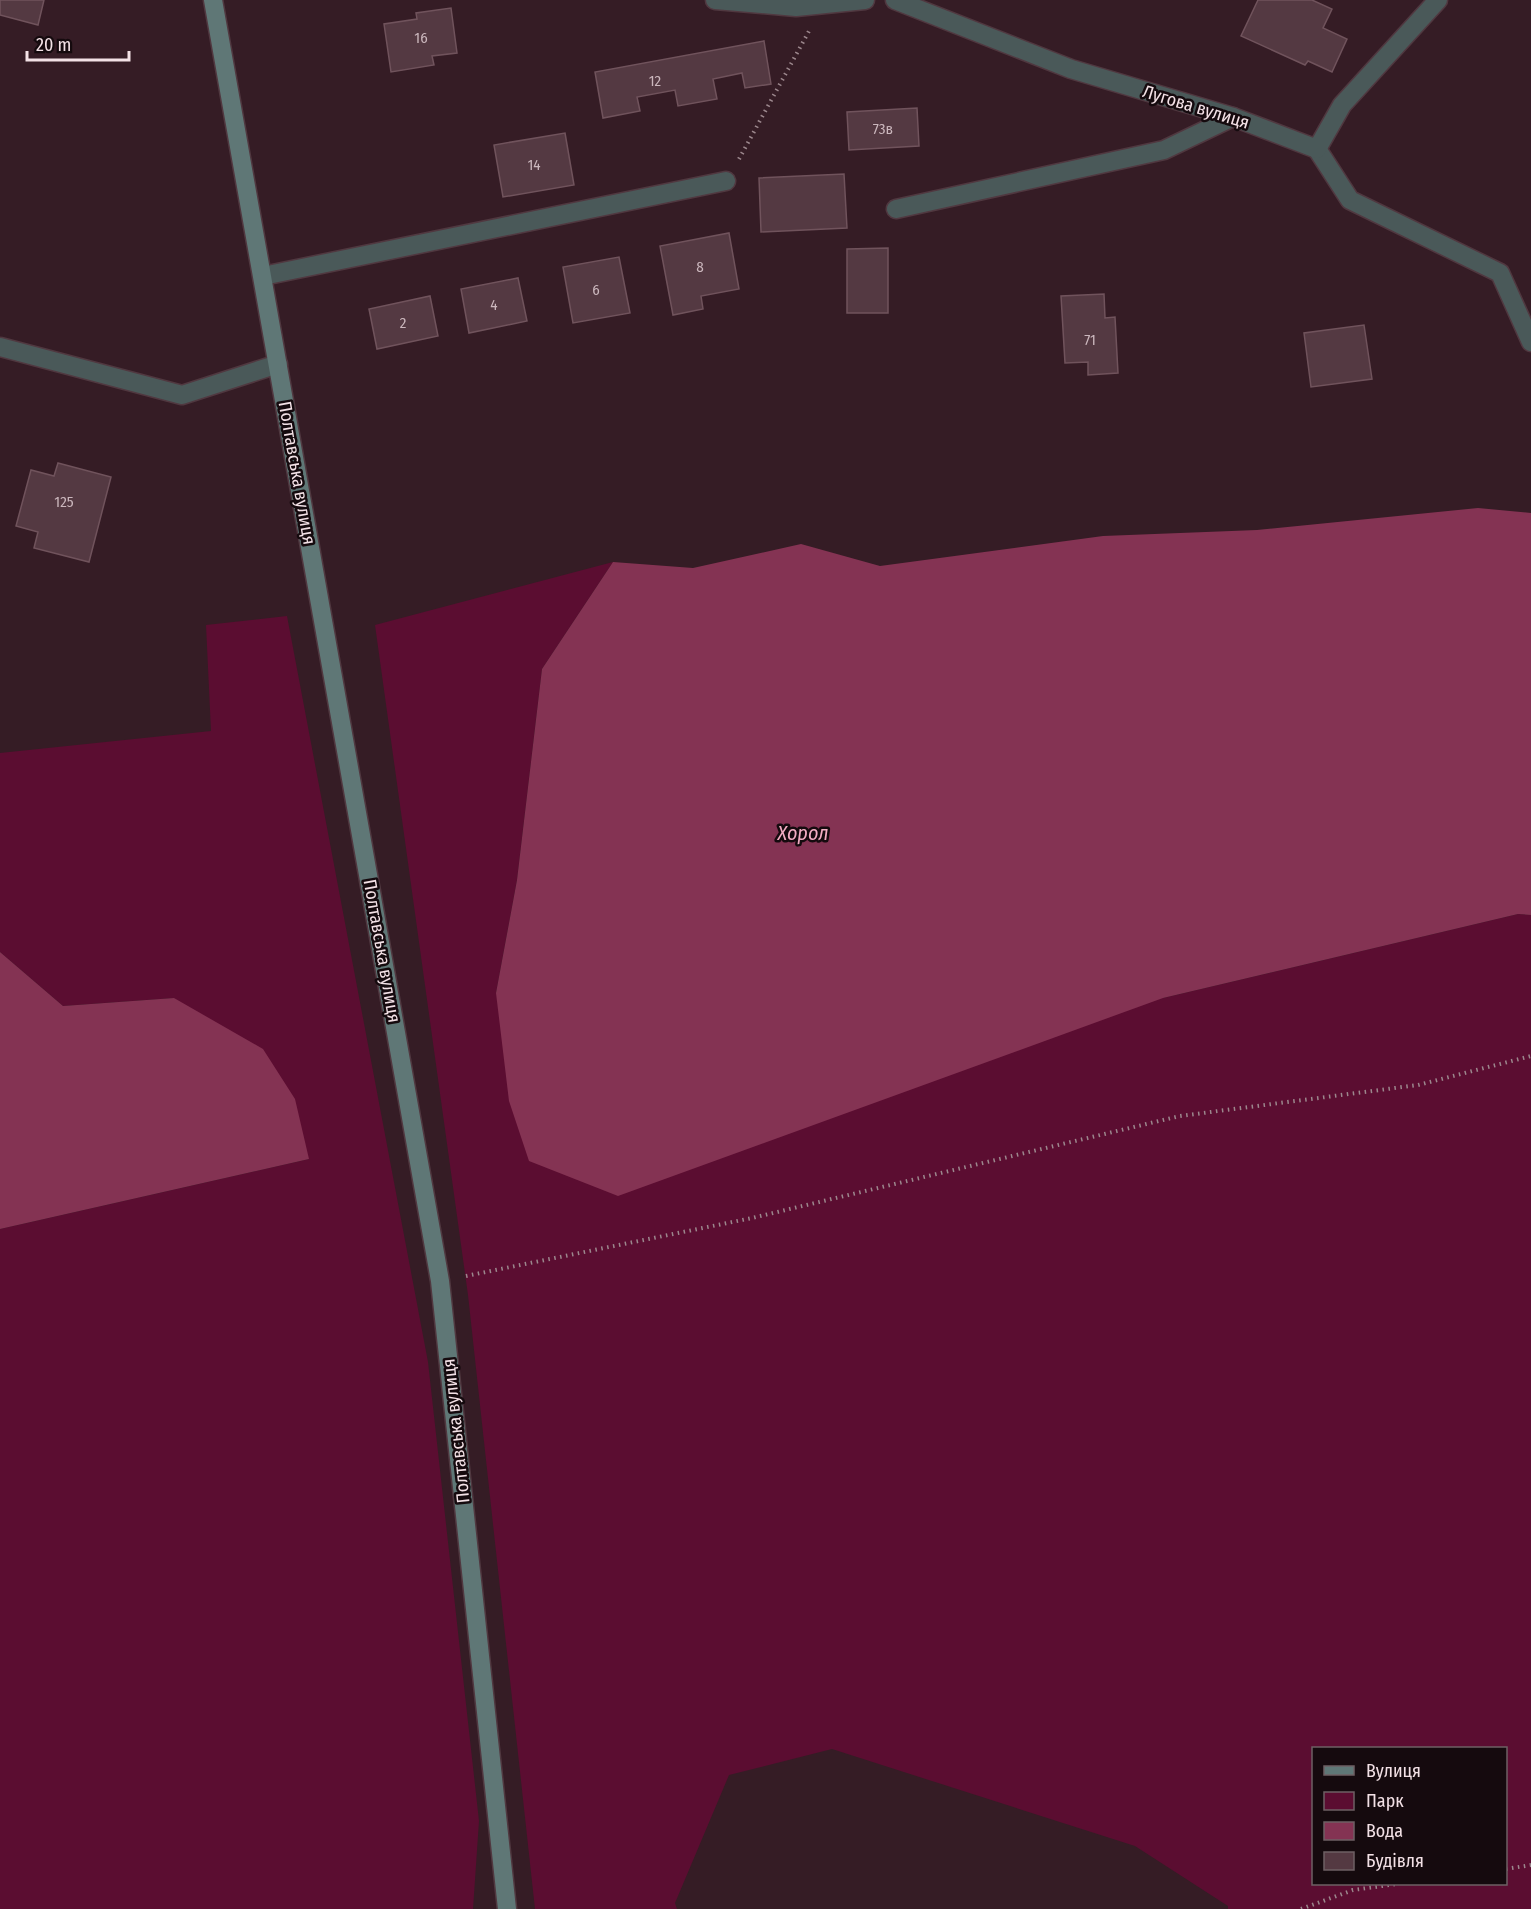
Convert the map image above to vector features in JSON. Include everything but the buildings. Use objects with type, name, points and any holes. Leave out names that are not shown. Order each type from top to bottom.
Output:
[{"type":"street","name":"Полтавська вулиця","points":[[213,0],[440,1281],[507,1909]]},
{"type":"street","points":[[715,0],[796,7],[865,0]]},
{"type":"street","name":"Лугова вулиця","points":[[895,0],[1071,69],[1233,117],[1317,149]]},
{"type":"street","points":[[1438,0],[1342,105],[1317,149],[1350,200],[1500,273],[1531,342]]},
{"type":"street","points":[[896,209],[1164,150],[1233,117]]},
{"type":"street","points":[[263,276],[726,181]]},
{"type":"street","points":[[0,347],[182,395],[278,364]]},
{"type":"path","points":[[726,181],[824,4]]},
{"type":"path","points":[[440,1281],[752,1218],[1180,1116],[1418,1085],[1531,1056]]},
{"type":"path","points":[[1507,1869],[1531,1865]]},
{"type":"path","points":[[1301,1909],[1353,1890],[1390,1885]]},
{"type":"green space","points":[[613,562],[542,669],[517,880],[496,993],[1163,998],[1518,914],[1531,915],[1531,1909],[1228,1909],[1228,1906],[1135,1846],[832,1749],[729,1775],[675,1903],[677,1909],[535,1909],[468,1295],[375,625]]},
{"type":"green space","points":[[287,616],[428,1362],[479,1821],[473,1909],[0,1909],[0,1229],[309,1159],[174,998],[63,1006],[0,952],[0,753],[211,731],[206,625]]},
{"type":"water","name":"Хорол","points":[[1478,508],[1531,513],[1531,915],[1518,914],[1163,998],[618,1196],[529,1161],[509,1101],[496,993],[517,880],[542,669],[613,562],[693,568],[801,544],[880,566],[1103,536],[1257,530]]},
{"type":"water","points":[[0,952],[63,1006],[174,998],[263,1049],[295,1099],[309,1159],[0,1229]]}]
